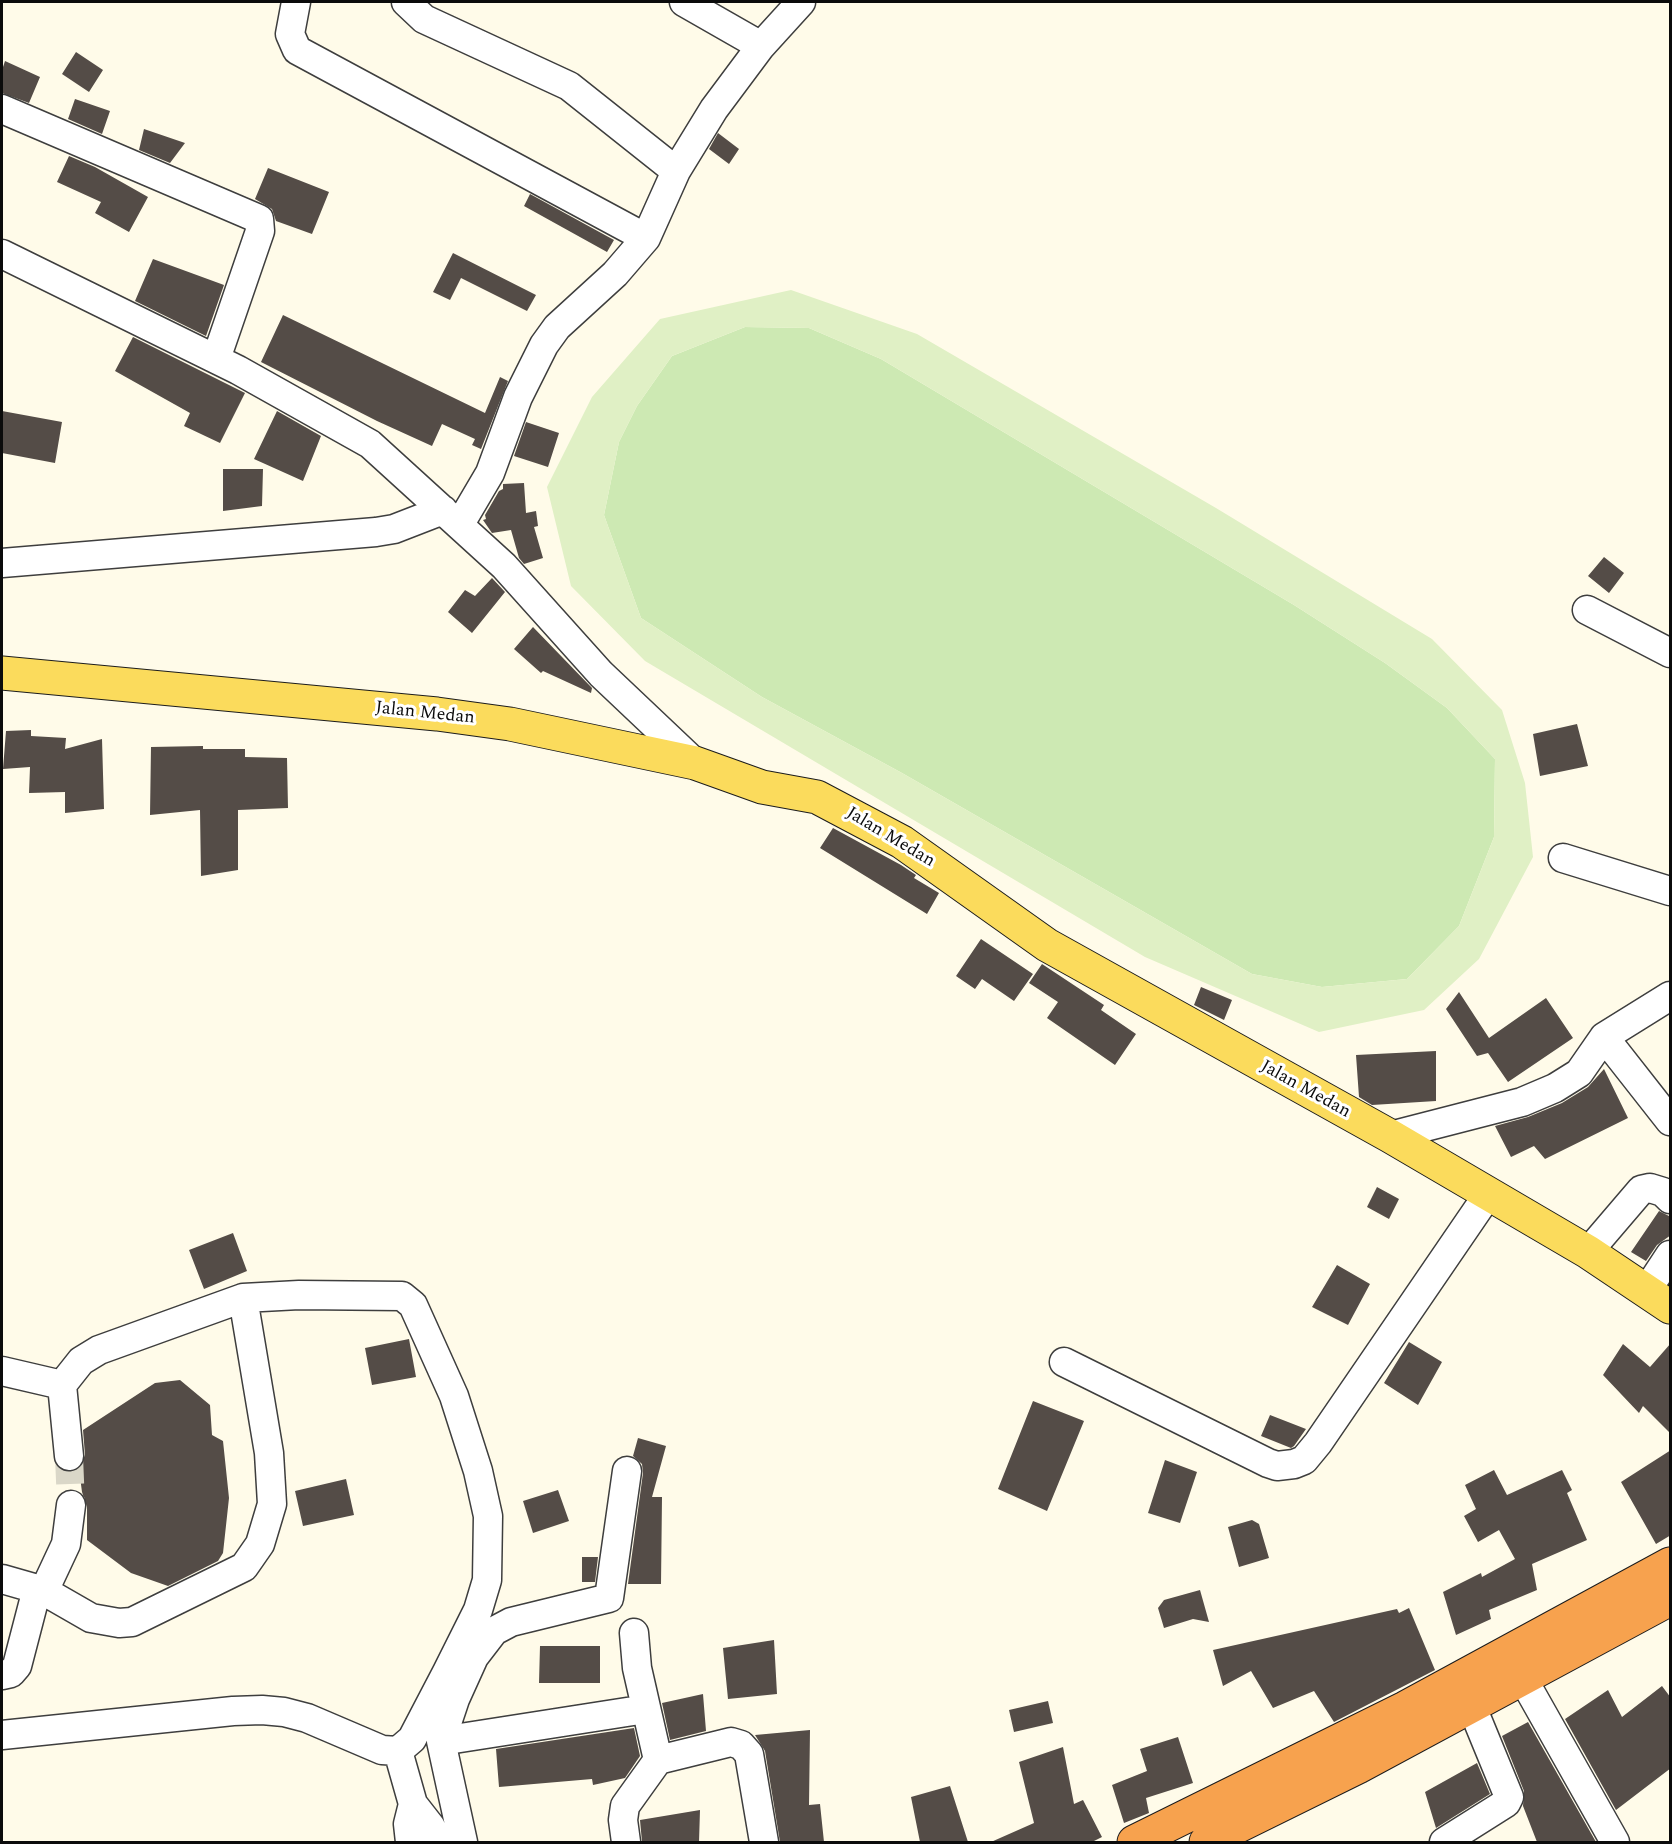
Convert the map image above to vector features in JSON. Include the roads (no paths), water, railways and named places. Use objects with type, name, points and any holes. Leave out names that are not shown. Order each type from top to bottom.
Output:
[{"type":"highway","points":[[1134,1842],[1405,1708],[1671,1564]]},
{"type":"highway","points":[[1206,1842],[1358,1767],[1671,1599]]},
{"type":"main road","name":"Jalan Medan","points":[[2,673],[447,715],[510,724],[695,763],[762,787],[817,797],[902,842],[1047,945],[1390,1136],[1487,1196],[1588,1252],[1659,1298]]},
{"type":"street","points":[[296,2],[290,34],[297,50],[646,238]]},
{"type":"street","points":[[406,2],[424,19],[569,86],[676,171]]},
{"type":"street","points":[[684,2],[761,46]]},
{"type":"street","points":[[2,563],[376,532],[451,517],[490,473],[518,397],[544,345],[557,327],[615,274],[646,238],[676,171],[714,109],[761,46],[801,2]]},
{"type":"street","points":[[2,109],[259,219],[260,231],[216,359]]},
{"type":"street","points":[[2,254],[216,359],[356,435],[451,517],[526,588],[601,674],[695,763]]},
{"type":"street","points":[[1587,610],[1671,653]]},
{"type":"street","points":[[1563,858],[1671,891]]},
{"type":"street","points":[[1390,1136],[1522,1102],[1555,1088],[1580,1073],[1604,1037],[1671,996]]},
{"type":"street","points":[[1604,1037],[1671,1121]]},
{"type":"street","points":[[1588,1252],[1641,1190],[1650,1188],[1663,1192],[1671,1198]]},
{"type":"street","points":[[1064,1362],[1268,1463],[1277,1466],[1294,1464],[1304,1460],[1318,1443],[1487,1196]]},
{"type":"street","points":[[1659,1298],[1671,1255]]},
{"type":"street","points":[[2,1735],[262,1710],[284,1712],[307,1718],[382,1750],[398,1751],[412,1739],[447,1672],[478,1610],[487,1580],[489,1538],[484,1494],[454,1396],[413,1305],[402,1296],[299,1295],[243,1298],[99,1350],[81,1361],[62,1385],[69,1456]]},
{"type":"street","points":[[2,1579],[41,1590],[91,1618],[119,1623],[132,1622],[244,1567],[265,1531],[272,1504],[269,1453],[243,1298]]},
{"type":"street","points":[[2,1371],[62,1385]]},
{"type":"street","points":[[463,1842],[441,1741],[460,1685],[478,1652],[494,1632],[511,1622],[609,1598],[627,1471]]},
{"type":"street","points":[[2,1675],[11,1673],[17,1666],[41,1590],[66,1544],[71,1505]]},
{"type":"street","points":[[634,1633],[646,1708],[658,1760]]},
{"type":"street","points":[[1523,1679],[1615,1842]]},
{"type":"street","points":[[1450,1841],[1506,1803],[1510,1795],[1472,1707]]},
{"type":"street","points":[[441,1741],[646,1708]]},
{"type":"street","points":[[626,1842],[623,1820],[625,1806],[658,1760],[731,1742],[741,1745],[748,1754],[764,1842]]},
{"type":"street","points":[[398,1751],[412,1804],[431,1827],[436,1842]]},
{"type":"street","points":[[410,1842],[408,1824],[412,1804]]},
{"type":"tunnel","points":[[69,1456],[71,1505]]}]
